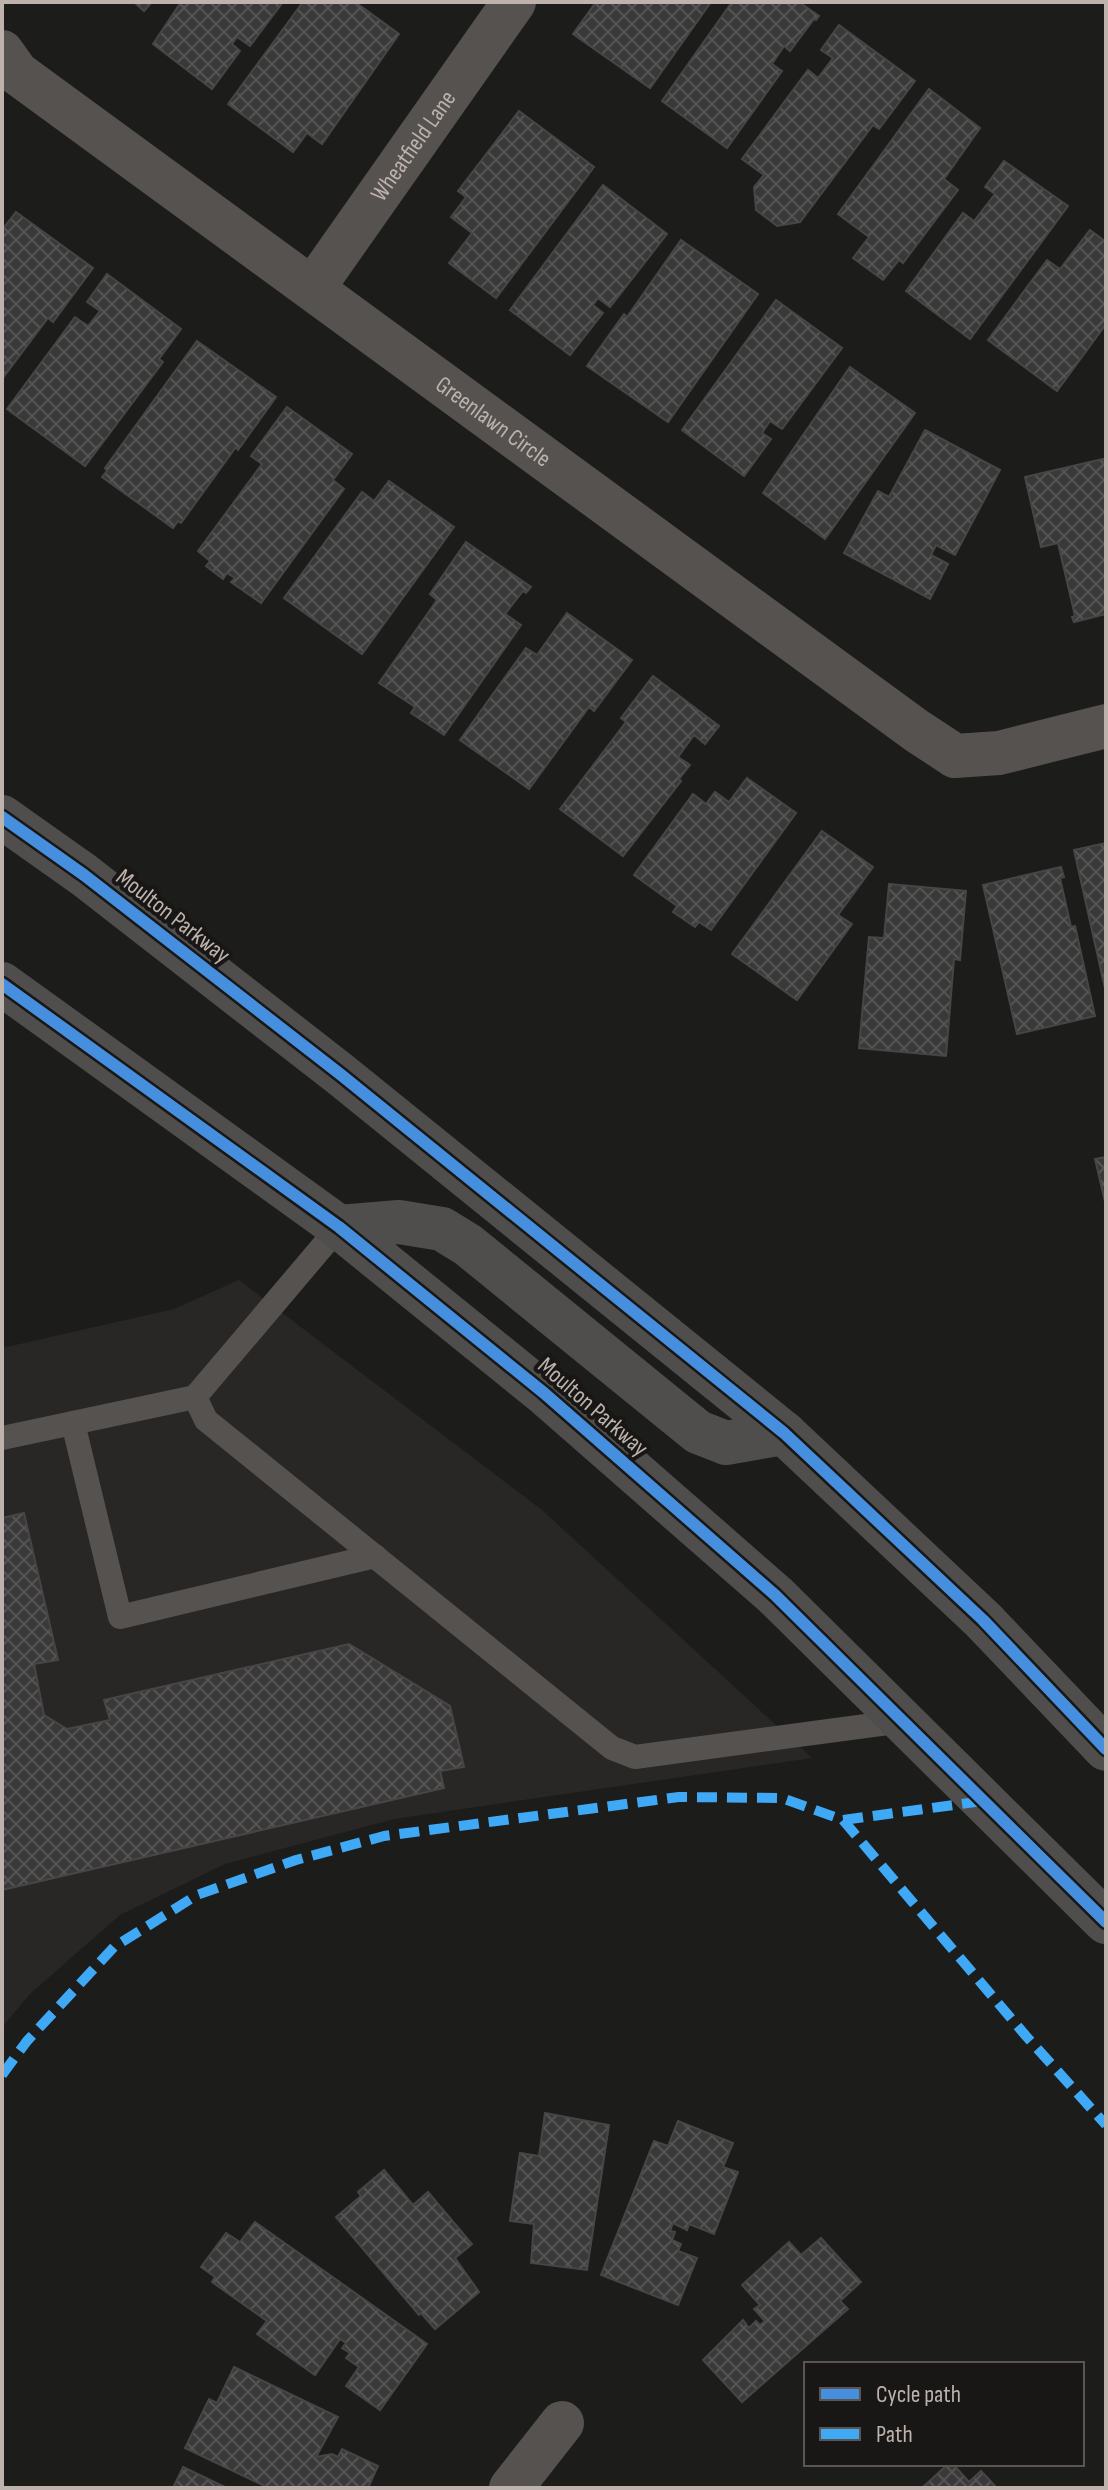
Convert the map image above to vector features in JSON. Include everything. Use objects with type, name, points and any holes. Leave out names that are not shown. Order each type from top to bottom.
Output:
[{"type":"main road","name":"Moulton Parkway","points":[[2,817],[84,875],[340,1074],[784,1433],[983,1620],[1106,1749]]},
{"type":"main road","name":"Moulton Parkway","points":[[2,984],[339,1227],[544,1393],[775,1595],[1106,1922]]},
{"type":"main road","points":[[339,1227],[399,1222],[442,1229],[468,1245],[698,1432],[726,1443],[784,1433]]},
{"type":"street","name":"Wheatfield Lane","points":[[313,288],[514,2]]},
{"type":"street","name":"Greenlawn Circle","points":[[2,52],[17,73],[955,756],[999,753],[1106,726]]},
{"type":"street","points":[[511,2488],[562,2423]]},
{"type":"lane","points":[[2,1438],[195,1397],[339,1227]]},
{"type":"lane","points":[[195,1397],[206,1420],[612,1748],[635,1757],[903,1721]]},
{"type":"lane","points":[[73,1423],[120,1617],[375,1556]]},
{"type":"shaded area","points":[[239,1280],[542,1510],[812,1758],[394,1819],[225,1864],[120,1915],[31,1993],[2,2027],[2,1348],[174,1309]]},
{"type":"building","points":[[134,2],[152,2],[144,11]]},
{"type":"building","points":[[181,2],[283,2],[250,46],[237,37],[232,44],[240,51],[212,89],[153,44]]},
{"type":"building","points":[[303,2],[355,2],[399,34],[322,144],[307,133],[293,152],[228,104]]},
{"type":"building","points":[[596,2],[711,2],[650,88],[573,34]]},
{"type":"building","points":[[732,2],[799,2],[819,16],[790,51],[784,46],[772,64],[782,71],[727,148],[662,101]]},
{"type":"building","points":[[839,25],[915,81],[879,129],[873,125],[800,222],[777,226],[756,210],[754,187],[764,175],[742,159],[808,70],[818,78],[833,58],[821,50]]},
{"type":"building","points":[[929,89],[980,128],[944,179],[958,190],[903,263],[899,260],[883,280],[853,258],[869,237],[838,214]]},
{"type":"building","points":[[519,111],[594,167],[496,298],[449,263],[472,233],[451,217],[466,197],[458,191]]},
{"type":"building","points":[[1004,161],[1068,206],[970,339],[906,291],[963,213],[974,221],[995,194],[985,187]]},
{"type":"building","points":[[603,185],[667,234],[610,307],[598,298],[593,305],[603,313],[570,355],[510,310]]},
{"type":"building","points":[[16,212],[93,268],[53,322],[48,318],[2,379],[2,230]]},
{"type":"building","points":[[1090,230],[1106,242],[1106,324],[1057,391],[988,340],[1047,260],[1060,269]]},
{"type":"building","points":[[681,240],[758,294],[668,422],[587,366],[624,314],[627,317]]},
{"type":"building","points":[[107,274],[181,329],[159,359],[163,362],[85,466],[7,409],[75,317],[88,326],[100,311],[87,302]]},
{"type":"building","points":[[776,300],[842,348],[782,429],[770,421],[762,433],[771,439],[744,476],[682,430]]},
{"type":"building","points":[[197,341],[276,397],[181,523],[178,521],[173,528],[102,477],[107,471],[105,468]]},
{"type":"building","points":[[850,367],[915,413],[825,539],[763,493]]},
{"type":"building","points":[[287,407],[352,454],[333,480],[344,489],[261,603],[231,582],[235,578],[227,573],[223,579],[206,566],[210,561],[198,551],[262,464],[251,456]]},
{"type":"building","points":[[925,430],[1000,470],[955,555],[936,545],[931,555],[948,564],[930,599],[844,553],[878,491],[889,497]]},
{"type":"building","points":[[1103,459],[1106,470],[1106,614],[1074,622],[1058,543],[1041,547],[1025,477]]},
{"type":"building","points":[[389,481],[454,527],[362,654],[284,598],[362,492],[374,501]]},
{"type":"building","points":[[466,542],[531,587],[526,593],[523,591],[505,614],[521,625],[444,735],[411,713],[415,707],[379,683],[437,600],[430,594]]},
{"type":"building","points":[[567,613],[632,660],[594,711],[589,707],[529,789],[460,740],[526,648],[537,655]]},
{"type":"building","points":[[653,676],[719,726],[705,744],[694,735],[678,757],[690,765],[679,779],[681,781],[623,856],[560,809],[626,722],[621,718]]},
{"type":"building","points":[[747,778],[796,813],[711,930],[699,922],[695,927],[673,912],[677,906],[634,875],[693,794],[706,804],[715,792],[729,802]]},
{"type":"building","points":[[822,831],[873,867],[838,915],[852,924],[797,1000],[732,954]]},
{"type":"building","points":[[1106,843],[1106,993],[1074,850]]},
{"type":"building","points":[[1061,867],[1064,877],[1060,878],[1071,927],[1075,926],[1095,1016],[1017,1034],[983,885]]},
{"type":"building","points":[[889,884],[966,891],[960,960],[954,959],[946,1056],[859,1048],[869,937],[884,938]]},
{"type":"building","points":[[1106,1157],[1106,1206],[1095,1159]]},
{"type":"building","points":[[24,1513],[58,1660],[34,1664],[44,1715],[67,1729],[110,1720],[104,1700],[349,1644],[450,1706],[464,1767],[440,1771],[444,1788],[2,1890],[2,1518]]},
{"type":"building","points":[[545,2113],[609,2125],[587,2270],[531,2263],[534,2224],[510,2221],[520,2153],[539,2156]]},
{"type":"building","points":[[678,2121],[733,2143],[723,2167],[738,2172],[714,2234],[689,2224],[687,2230],[673,2223],[670,2231],[675,2232],[672,2240],[681,2244],[678,2251],[697,2258],[678,2305],[601,2275],[654,2141],[668,2146]]},
{"type":"building","points":[[384,2170],[413,2205],[428,2192],[472,2244],[455,2258],[479,2292],[435,2329],[421,2313],[419,2315],[336,2217],[361,2196],[358,2192]]},
{"type":"building","points":[[255,2222],[427,2344],[380,2410],[346,2386],[359,2367],[346,2358],[350,2353],[342,2348],[346,2343],[340,2339],[315,2375],[257,2334],[267,2321],[212,2282],[215,2277],[201,2267],[226,2233],[240,2242]]},
{"type":"building","points":[[821,2238],[861,2282],[840,2301],[848,2309],[742,2402],[703,2360],[743,2320],[749,2328],[756,2321],[760,2325],[765,2321],[754,2309],[760,2305],[742,2285],[789,2242],[801,2255]]},
{"type":"building","points":[[234,2367],[338,2417],[316,2457],[332,2454],[338,2457],[342,2449],[378,2466],[368,2488],[269,2488],[185,2448],[209,2399],[217,2403]]},
{"type":"building","points":[[946,2466],[955,2466],[969,2482],[981,2471],[997,2488],[922,2488]]},
{"type":"building","points":[[183,2467],[227,2488],[173,2488]]},
{"type":"marked path","points":[[2,2075],[27,2041],[114,1947],[197,1895],[296,1860],[384,1836],[679,1797],[782,1798],[843,1820],[983,1801]]},
{"type":"marked path","points":[[843,1820],[1026,2036],[1106,2125]]},
{"type":"cycle path","points":[[2,817],[84,875],[340,1074],[784,1433],[983,1620],[1106,1749]]},
{"type":"cycle path","points":[[2,984],[339,1227],[544,1393],[775,1595],[1106,1922]]}]
